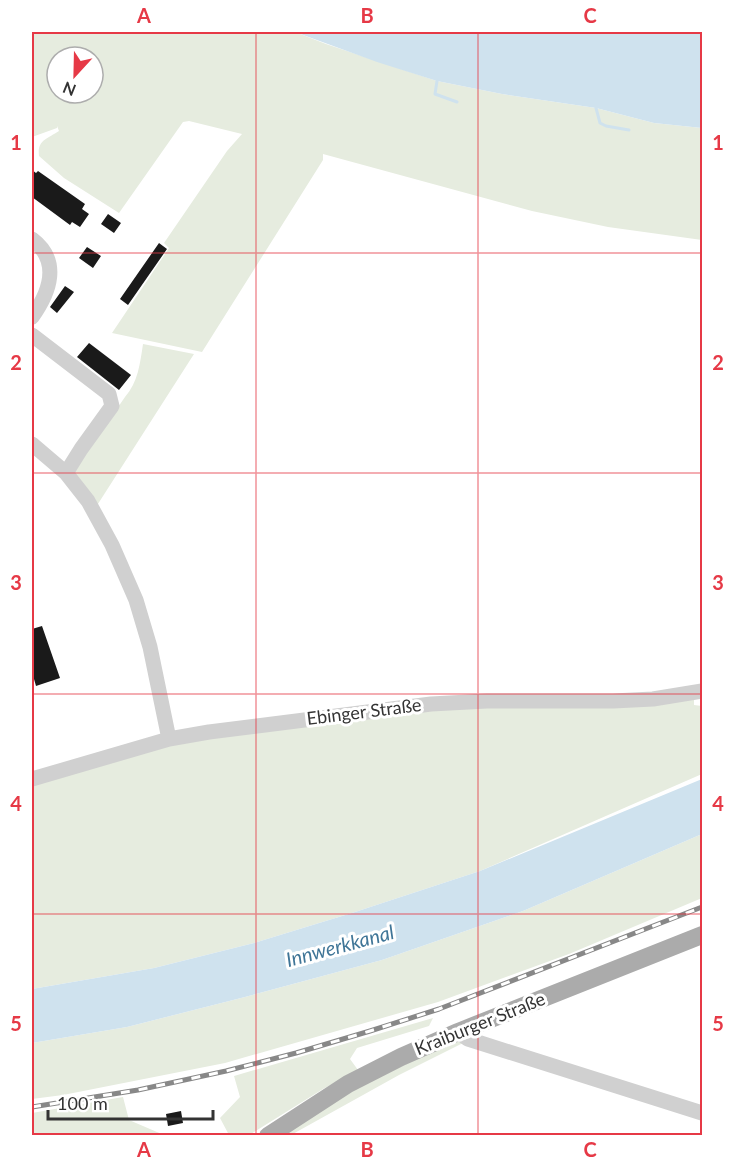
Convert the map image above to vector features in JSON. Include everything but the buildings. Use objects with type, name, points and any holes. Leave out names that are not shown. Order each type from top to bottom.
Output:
[{"type":"main road","name":"Kraiburger Straße","points":[[268,1136],[348,1084],[401,1057],[702,935]]},
{"type":"street","points":[[32,239],[44,251],[51,271],[42,302],[32,317]]},
{"type":"street","points":[[32,335],[109,394],[112,406],[66,473]]},
{"type":"street","points":[[32,444],[66,473],[88,501],[112,545],[136,600],[150,647],[169,739]]},
{"type":"street","name":"Ebinger Straße","points":[[32,779],[169,739],[209,732],[431,704],[487,701],[614,701],[653,699],[702,691]]},
{"type":"street","points":[[458,1032],[468,1039],[702,1113]]},
{"type":"shaded area","points":[[32,32],[295,32],[437,81],[502,94],[596,108],[654,123],[702,128],[702,240],[608,227],[532,211],[323,154],[323,160],[202,352],[112,333],[169,248],[164,243],[227,151],[242,134],[189,121],[183,122],[119,213],[64,178],[39,156],[41,143],[59,131],[57,126],[57,128],[32,137]]},
{"type":"shaded area","points":[[143,344],[194,354],[96,507],[71,475],[133,385]]},
{"type":"shaded area","points":[[691,698],[694,700],[694,705],[702,706],[702,774],[480,871],[355,912],[254,943],[154,968],[32,989],[32,785],[164,744],[431,709]]},
{"type":"shaded area","points":[[702,834],[702,898],[569,954],[438,1002],[225,1063],[32,1099],[32,1043],[127,1027],[382,960],[523,911]]},
{"type":"shaded area","points":[[433,1018],[429,1026],[357,1048],[350,1059],[358,1070],[249,1135],[229,1135],[220,1118],[240,1097],[234,1076]]},
{"type":"shaded area","points":[[454,1041],[465,1042],[399,1075],[291,1135],[281,1136],[352,1090]]},
{"type":"shaded area","points":[[123,1097],[129,1120],[164,1135],[32,1135],[32,1113]]},
{"type":"water","points":[[295,32],[702,32],[702,128],[654,123],[596,108],[502,94],[437,81]]},
{"type":"water","name":"Innwerkkanal","points":[[702,779],[702,834],[523,911],[382,960],[245,997],[127,1027],[32,1043],[32,989],[154,968],[254,943],[355,912],[480,871]]},
{"type":"waterway","points":[[437,81],[435,94],[457,102]]},
{"type":"waterway","points":[[596,108],[600,123],[629,130]]},
{"type":"railway","points":[[32,1107],[138,1090],[226,1071],[370,1031],[439,1009],[702,907]]}]
